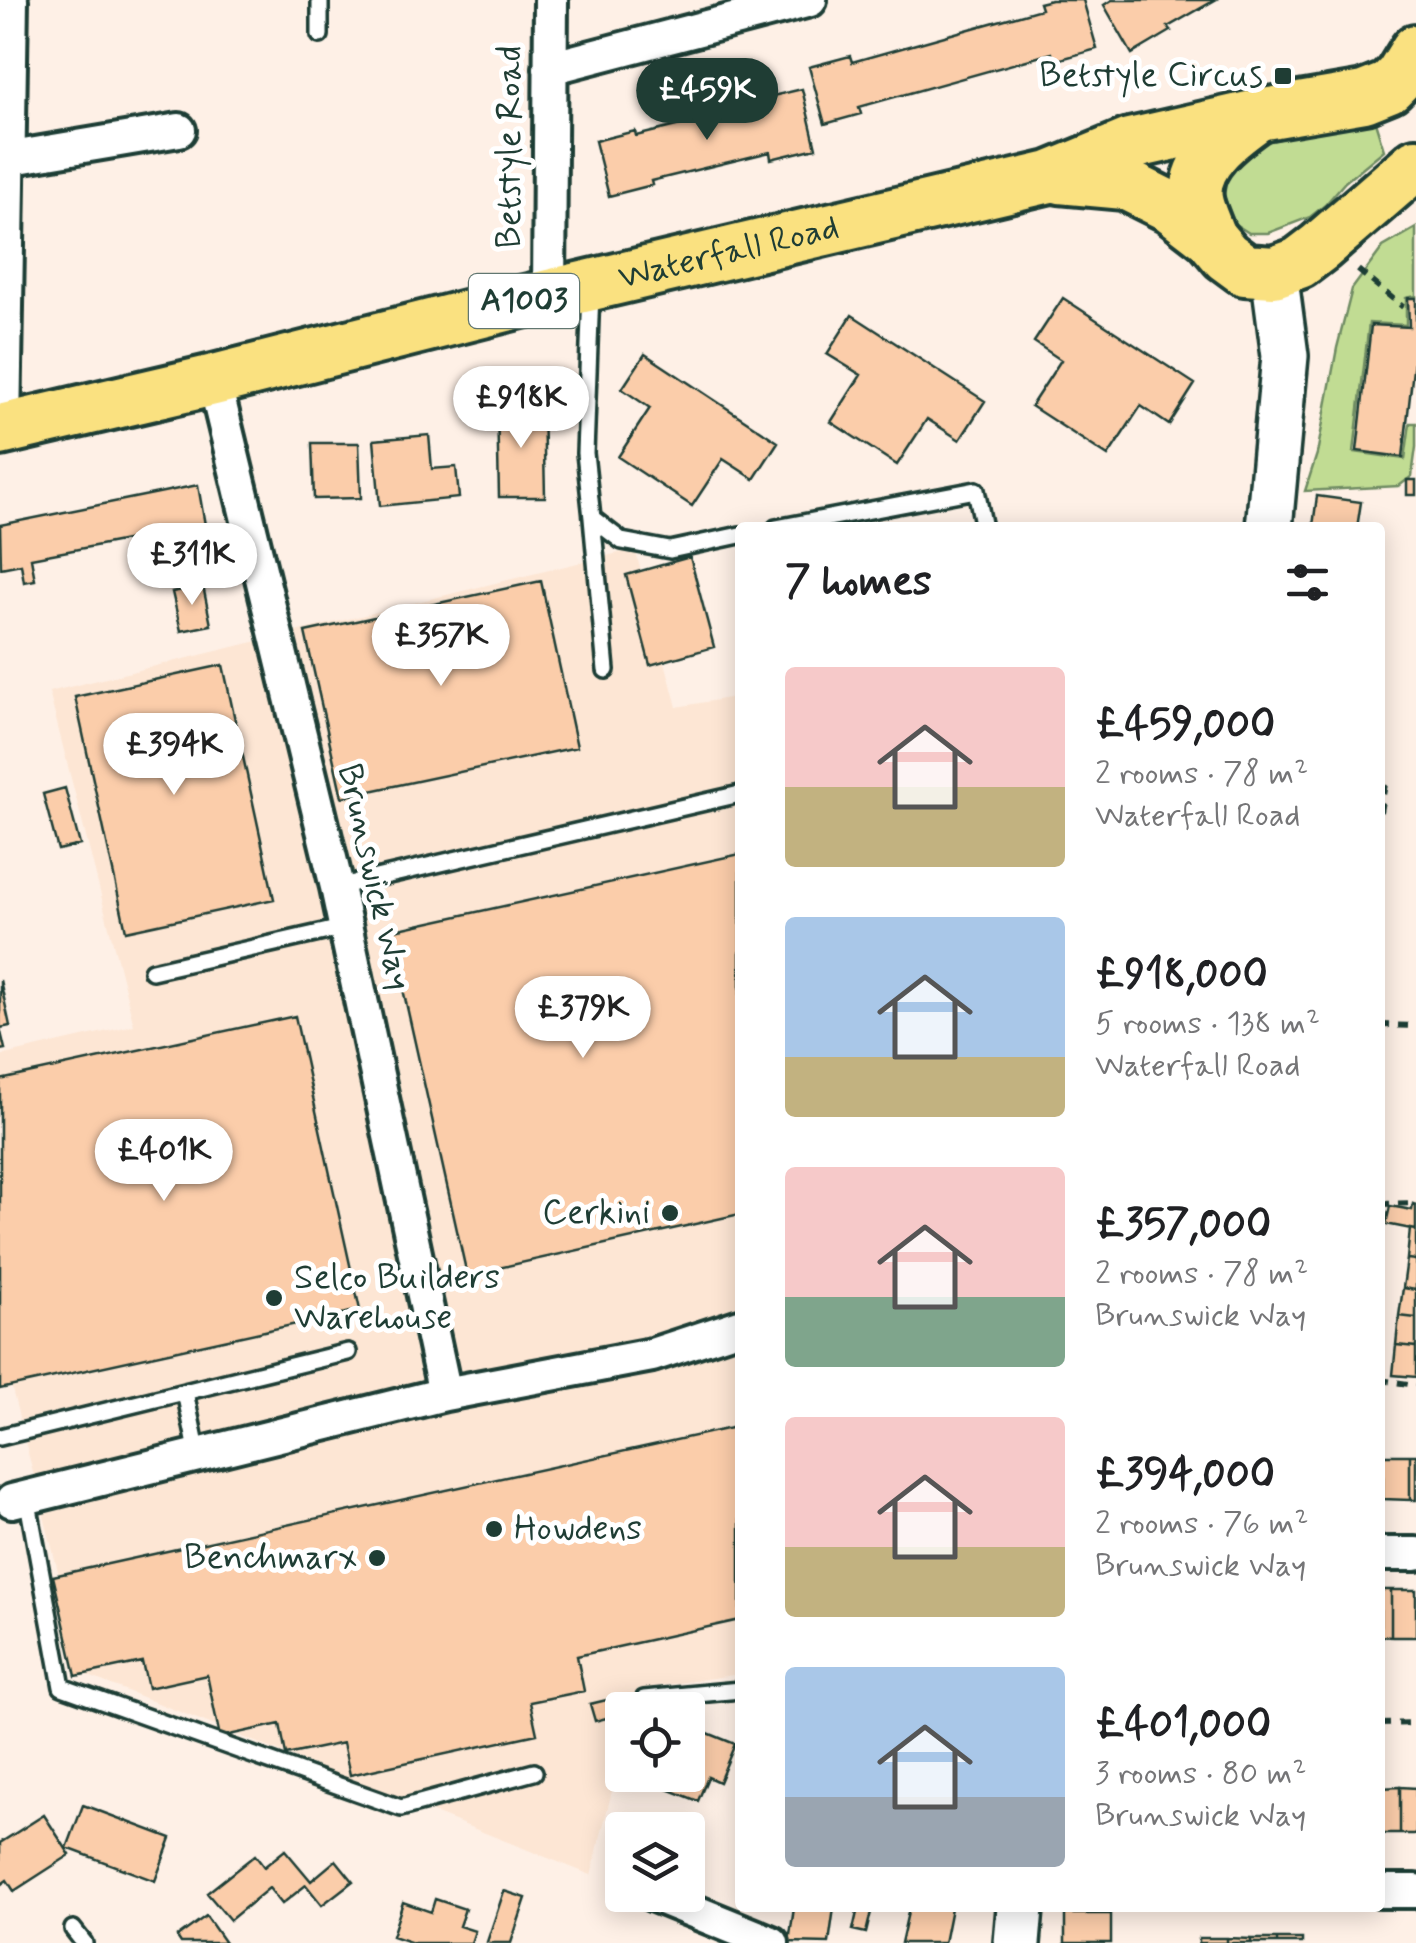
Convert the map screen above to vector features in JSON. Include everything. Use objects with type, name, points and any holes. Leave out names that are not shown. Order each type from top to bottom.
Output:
[{"type":"main road","name":"A1003","points":[[1050,177],[1130,144],[1258,115],[1364,98],[1400,76],[1416,50]]},
{"type":"main road","name":"A1003","points":[[1210,238],[1196,198],[1198,181],[1207,161],[1226,138],[1258,115]]},
{"type":"main road","points":[[1274,272],[1310,255],[1416,164]]},
{"type":"main road","name":"A1003","points":[[1050,177],[1125,184],[1171,207],[1244,270],[1274,272]]},
{"type":"main road","name":"Waterfall Road","points":[[2,430],[1050,177]]},
{"type":"street","points":[[2,430],[11,0]]},
{"type":"street","name":"Betstyle Road","points":[[552,0],[550,68],[570,290]]},
{"type":"street","points":[[550,68],[810,0]]},
{"type":"street","points":[[5,160],[178,130]]},
{"type":"street","points":[[1270,522],[1285,356],[1274,272]]},
{"type":"street","name":"Brunswick Way","points":[[214,380],[346,926],[445,1394]]},
{"type":"street","points":[[20,1499],[445,1394],[652,1355],[735,1328]]},
{"type":"street","points":[[1385,1554],[1416,1554]]},
{"type":"street","points":[[1385,1891],[1416,1892]]},
{"type":"street","points":[[696,1912],[772,1943]]},
{"type":"street","points":[[1018,1943],[1020,1912]]},
{"type":"lane","points":[[320,0],[320,35]]},
{"type":"lane","points":[[570,290],[606,670]]},
{"type":"lane","points":[[808,522],[976,490],[983,522]]},
{"type":"lane","points":[[592,518],[622,541],[670,550],[735,536]]},
{"type":"lane","points":[[337,887],[735,795]]},
{"type":"lane","points":[[152,972],[346,926]]},
{"type":"lane","points":[[0,1437],[348,1352]]},
{"type":"lane","points":[[186,1392],[198,1455]]},
{"type":"lane","points":[[20,1499],[62,1687],[401,1808],[534,1772]]},
{"type":"lane","points":[[705,1693],[735,1690]]},
{"type":"lane","points":[[73,1928],[84,1943]]},
{"type":"path","points":[[1348,258],[1403,307]]},
{"type":"path","points":[[1385,789],[1386,784]]},
{"type":"path","points":[[1385,1025],[1416,1026]]},
{"type":"path","points":[[1385,1204],[1416,1202]]},
{"type":"path","points":[[1385,1381],[1416,1385]]},
{"type":"path","points":[[1385,1724],[1416,1723]]},
{"type":"shaded area","points":[[635,549],[677,707],[735,697],[735,1675],[637,1692],[605,1692],[605,1792],[612,1792],[591,1875],[84,1674],[0,1342],[0,1056],[134,1025],[49,692]]},
{"type":"green space","points":[[1372,112],[1384,150],[1345,182],[1325,205],[1310,217],[1268,233],[1249,233],[1235,224],[1224,196],[1228,169],[1255,144],[1313,132]]},
{"type":"green space","points":[[1416,228],[1416,296],[1406,298],[1406,325],[1369,323],[1354,452],[1405,459],[1410,423],[1416,423],[1412,476],[1399,486],[1305,491],[1317,454],[1352,289],[1383,247]]},
{"type":"building","points":[[1083,0],[1097,49],[1054,61],[1052,53],[859,107],[861,114],[825,124],[809,67],[850,56],[852,62],[1041,9],[1039,3]]},
{"type":"building","points":[[1112,0],[1215,0],[1132,54],[1104,5]]},
{"type":"building","points":[[802,89],[816,148],[771,159],[770,152],[651,181],[652,185],[609,196],[595,141],[635,131],[636,136],[762,105],[760,99]]},
{"type":"building","points":[[1063,298],[1195,384],[1169,425],[1141,406],[1108,456],[1031,406],[1061,360],[1034,342]]},
{"type":"building","points":[[1408,298],[1416,298],[1416,343],[1403,457],[1357,451],[1371,325],[1409,327]]},
{"type":"building","points":[[852,315],[985,401],[960,440],[927,419],[897,465],[831,422],[861,375],[827,354]]},
{"type":"building","points":[[645,354],[778,442],[754,479],[723,459],[692,506],[618,457],[650,408],[622,389]]},
{"type":"building","points":[[543,404],[545,497],[499,497],[497,405]]},
{"type":"building","points":[[429,435],[432,469],[456,467],[459,498],[380,506],[374,440]]},
{"type":"building","points":[[312,443],[359,443],[361,498],[314,499]]},
{"type":"building","points":[[1407,480],[1416,480],[1416,495],[1407,495]]},
{"type":"building","points":[[198,485],[205,525],[194,527],[197,546],[161,553],[158,534],[31,558],[35,580],[24,582],[21,564],[1,568],[0,525]]},
{"type":"building","points":[[1317,496],[1361,502],[1358,522],[1314,522]]},
{"type":"building","points":[[690,557],[714,647],[650,665],[626,575]]},
{"type":"building","points":[[541,581],[577,747],[342,797],[305,632]]},
{"type":"building","points":[[203,586],[211,625],[181,631],[172,592]]},
{"type":"building","points":[[223,665],[274,899],[126,931],[75,697]]},
{"type":"building","points":[[65,788],[80,845],[58,850],[43,794]]},
{"type":"building","points":[[735,855],[735,1215],[467,1275],[390,931]]},
{"type":"building","points":[[0,980],[10,1026],[0,1028]]},
{"type":"building","points":[[295,1016],[360,1310],[0,1389],[0,1080]]},
{"type":"building","points":[[1413,1204],[1416,1230],[1386,1224],[1390,1206],[1412,1210]]},
{"type":"building","points":[[1410,1229],[1416,1230],[1416,1260],[1407,1259]]},
{"type":"building","points":[[1407,1259],[1416,1260],[1416,1290],[1403,1288]]},
{"type":"building","points":[[1403,1288],[1416,1290],[1416,1318],[1399,1316]]},
{"type":"building","points":[[1399,1316],[1416,1318],[1416,1347],[1396,1345]]},
{"type":"building","points":[[1396,1345],[1416,1347],[1416,1377],[1393,1375]]},
{"type":"building","points":[[735,1427],[735,1621],[577,1656],[584,1691],[530,1702],[537,1734],[350,1775],[343,1743],[286,1755],[280,1724],[220,1737],[207,1675],[148,1688],[142,1662],[76,1676],[53,1576]]},
{"type":"building","points":[[1385,1455],[1410,1455],[1410,1500],[1385,1499]]},
{"type":"building","points":[[1410,1455],[1416,1455],[1416,1500],[1410,1500]]},
{"type":"building","points":[[1385,1590],[1391,1590],[1391,1637],[1385,1636]]},
{"type":"building","points":[[1391,1590],[1416,1590],[1416,1637],[1391,1637]]},
{"type":"building","points":[[605,1700],[605,1718],[595,1721],[590,1704]]},
{"type":"building","points":[[705,1732],[735,1744],[719,1782],[708,1777],[705,1784]]},
{"type":"building","points":[[1400,1787],[1416,1788],[1416,1834],[1400,1834]]},
{"type":"building","points":[[1400,1787],[1400,1834],[1385,1834],[1385,1788]]},
{"type":"building","points":[[675,1792],[702,1792],[698,1801]]},
{"type":"building","points":[[83,1805],[171,1838],[155,1881],[67,1848]]},
{"type":"building","points":[[44,1815],[70,1855],[14,1891],[7,1880],[0,1885],[0,1843]]},
{"type":"building","points":[[285,1850],[311,1881],[336,1860],[353,1881],[322,1905],[306,1885],[282,1904],[269,1888],[230,1920],[207,1893],[255,1855],[264,1867]]},
{"type":"building","points":[[504,1891],[526,1898],[511,1943],[490,1943],[487,1942]]},
{"type":"building","points":[[435,1899],[465,1909],[459,1926],[475,1931],[471,1943],[413,1943],[392,1936],[403,1902],[431,1912]]},
{"type":"building","points":[[793,1912],[833,1912],[829,1943],[789,1942]]},
{"type":"building","points":[[857,1912],[871,1912],[866,1933],[853,1930]]},
{"type":"building","points":[[908,1912],[950,1912],[944,1943],[901,1943]]},
{"type":"building","points":[[1065,1914],[1111,1914],[1111,1943],[1065,1943]]},
{"type":"building","points":[[206,1916],[225,1943],[181,1943],[177,1937]]},
{"type":"building","points":[[1199,1938],[1227,1938],[1227,1943],[1199,1943]]},
{"type":"building","points":[[1227,1938],[1251,1939],[1251,1943],[1227,1943]]},
{"type":"building","points":[[1251,1939],[1277,1939],[1277,1943],[1251,1943]]},
{"type":"building","points":[[1277,1939],[1302,1939],[1302,1943],[1277,1943]]},
{"type":"place","name":"Betstyle Circus","points":[[1283,76]]},
{"type":"place","name":"Cerkini","points":[[670,1213]]},
{"type":"place","name":"Selco Builders Warehouse","points":[[274,1298]]},
{"type":"place","name":"Howdens","points":[[494,1529]]},
{"type":"place","name":"Benchmarx","points":[[377,1558]]}]
